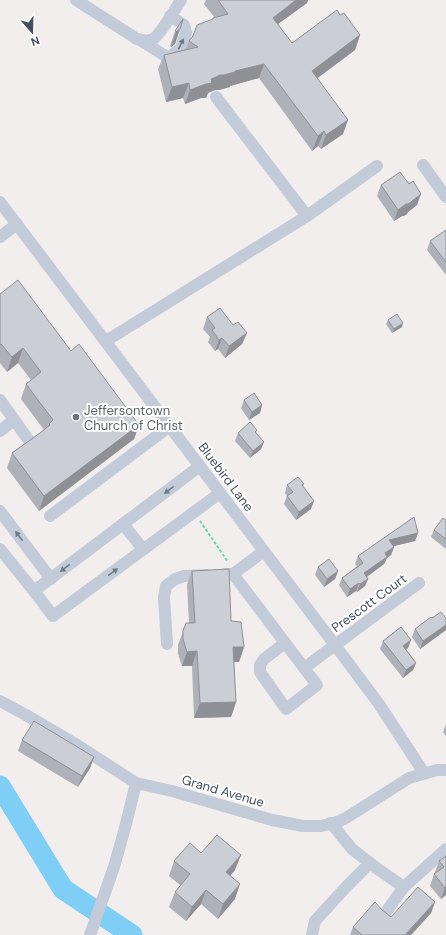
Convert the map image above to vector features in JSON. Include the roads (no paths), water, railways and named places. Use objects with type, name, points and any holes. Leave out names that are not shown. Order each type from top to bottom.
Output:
[{"type":"street","points":[[140,40],[148,41],[154,38],[181,0]]},
{"type":"street","points":[[82,2],[167,58],[181,48],[186,33],[184,26],[170,16]]},
{"type":"street","points":[[216,97],[307,216]]},
{"type":"street","points":[[423,165],[446,197]]},
{"type":"street","points":[[106,341],[307,216],[377,166]]},
{"type":"street","name":"Bluebird Lane","points":[[0,202],[379,704],[424,773]]},
{"type":"street","points":[[0,237],[17,224]]},
{"type":"street","points":[[0,400],[30,442]]},
{"type":"street","points":[[0,431],[14,420]]},
{"type":"street","points":[[50,516],[170,426]]},
{"type":"street","points":[[34,591],[200,466]]},
{"type":"street","points":[[0,549],[53,616],[220,493]]},
{"type":"street","points":[[0,510],[51,578]]},
{"type":"street","points":[[123,524],[143,549]]},
{"type":"street","points":[[167,644],[164,597],[166,586],[184,576],[234,573],[264,551]]},
{"type":"street","points":[[234,573],[317,685],[286,709],[260,672],[260,665],[264,659],[285,643]]},
{"type":"street","name":"Prescott Court","points":[[304,668],[419,583]]},
{"type":"street","name":"Grand Avenue","points":[[0,701],[77,745],[136,783],[172,791],[272,820],[303,826],[321,826],[346,818],[409,778],[437,770],[446,770]]},
{"type":"street","points":[[91,932],[114,867],[136,783]]},
{"type":"street","points":[[331,823],[352,849],[370,864],[404,887]]},
{"type":"street","points":[[383,916],[404,887],[446,849]]},
{"type":"street","points":[[312,935],[315,921],[346,887],[370,864]]},
{"type":"waterway","points":[[0,786],[63,889],[132,935]]},
{"type":"place","name":"Jeffersontown Church of Christ","points":[[76,417]]}]
